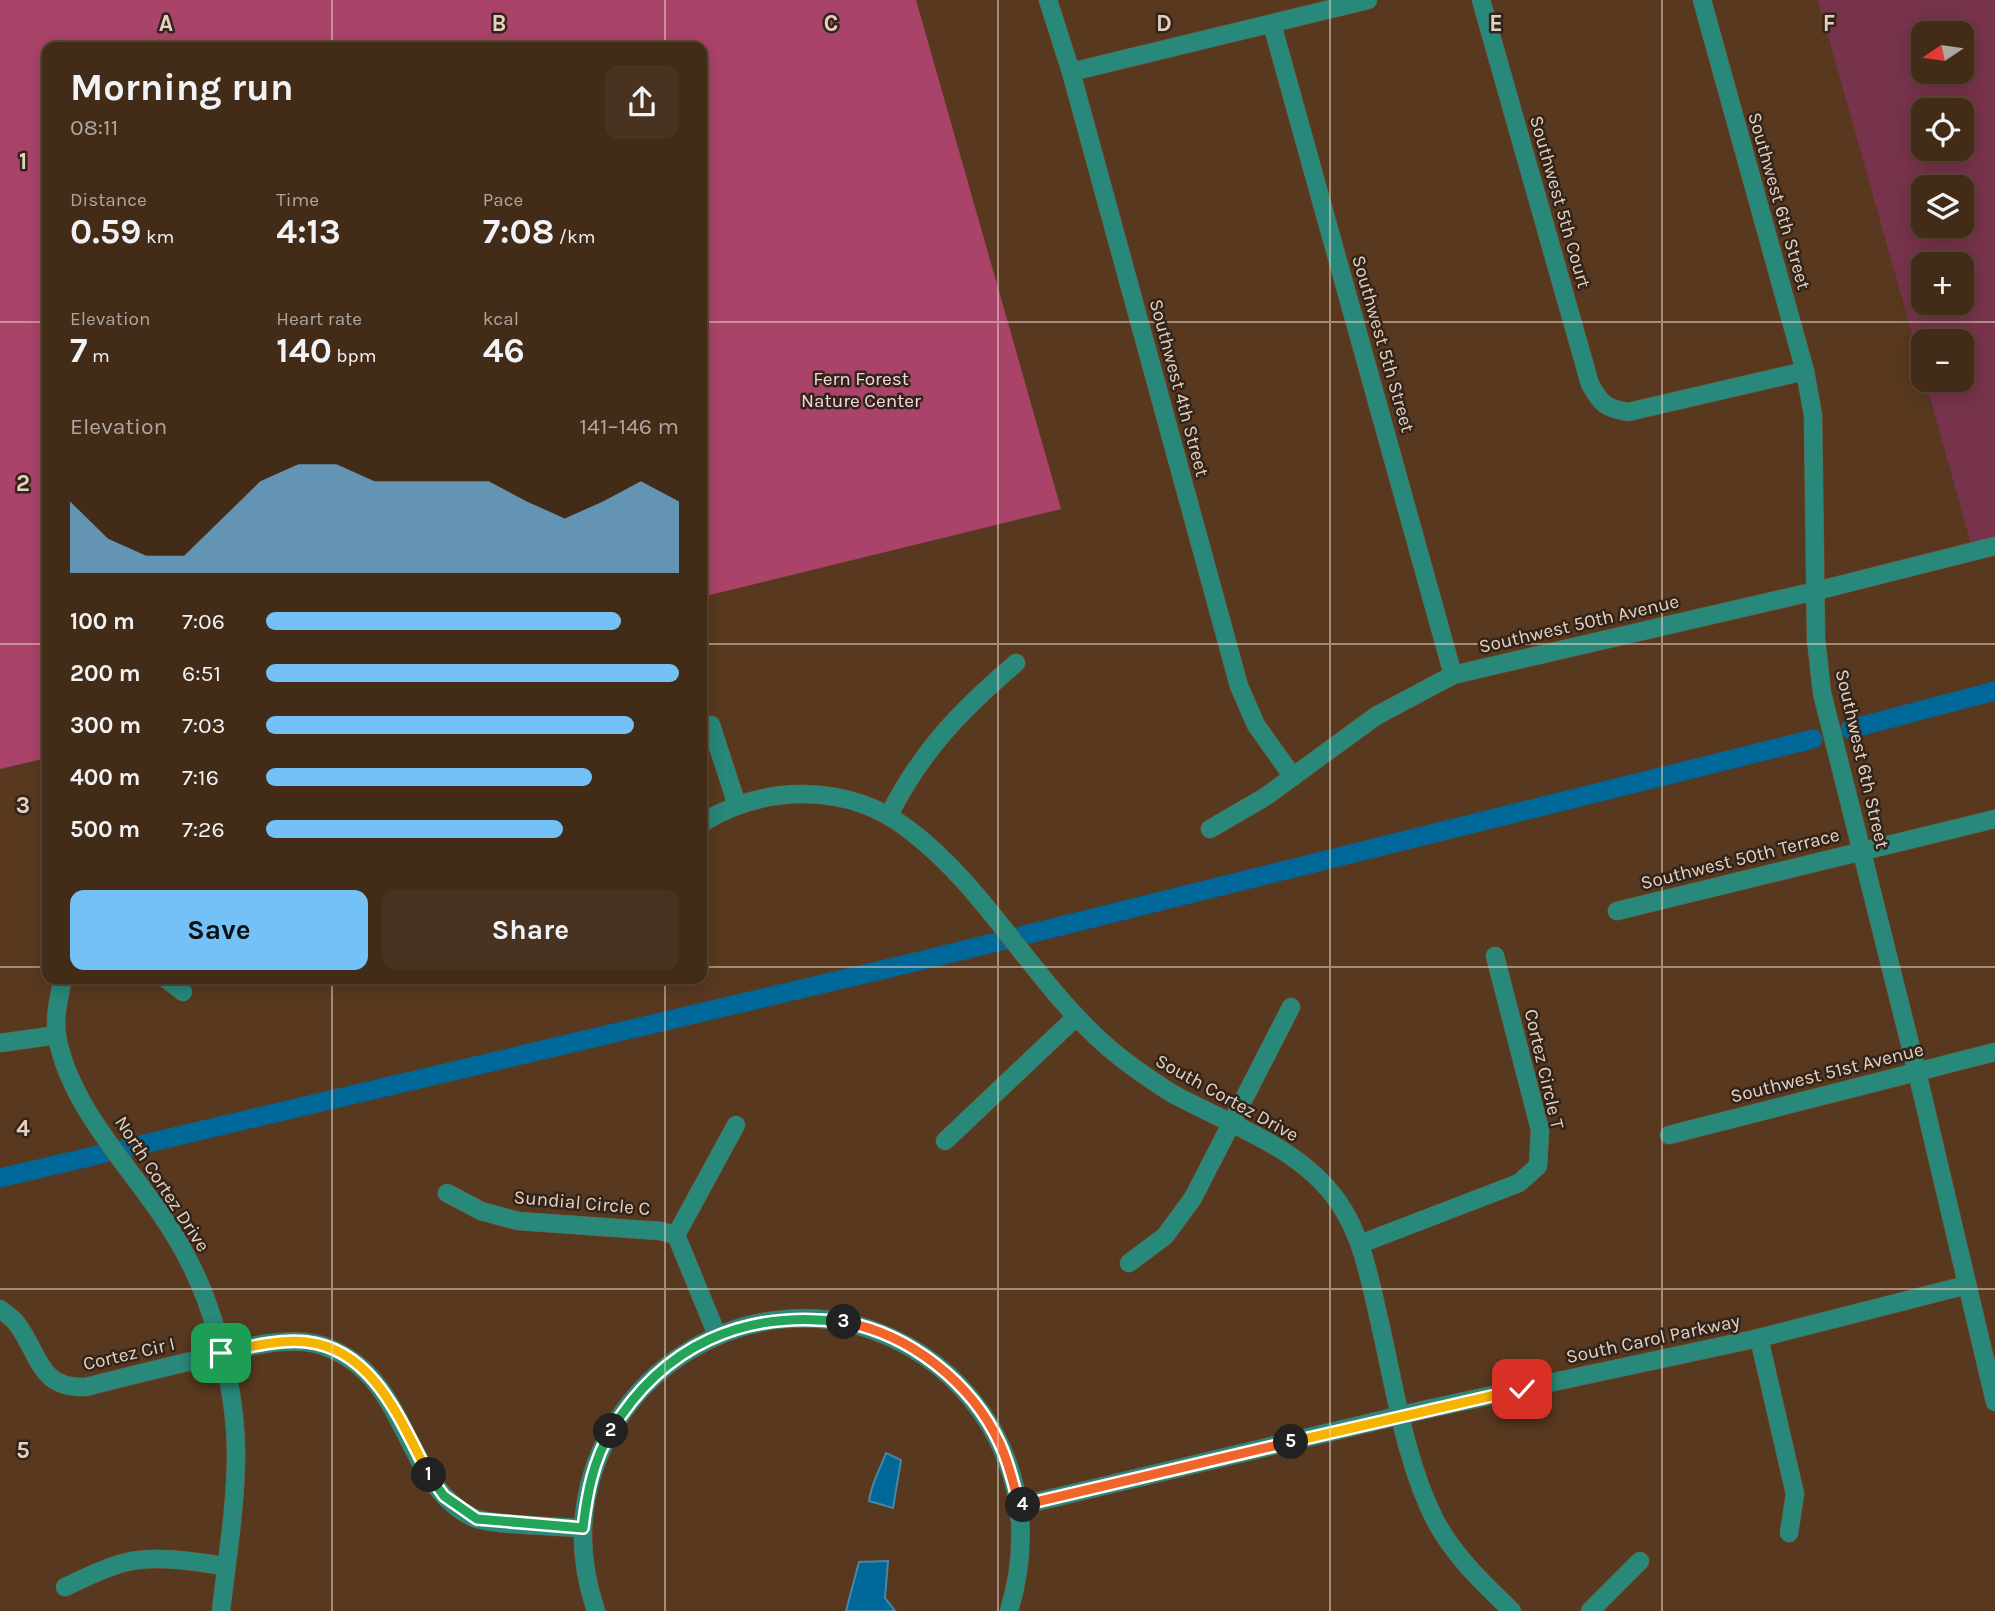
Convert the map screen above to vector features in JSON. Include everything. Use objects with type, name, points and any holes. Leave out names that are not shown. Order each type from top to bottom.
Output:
[{"type":"street","name":"Southwest 4th Street","points":[[1048,0],[1071,72],[1239,686],[1256,725],[1293,777]]},
{"type":"street","points":[[1071,72],[1368,0]]},
{"type":"street","name":"Southwest 5th Court","points":[[1481,0],[1590,384],[1598,399],[1610,409],[1628,412],[1805,371]]},
{"type":"street","name":"Southwest 6th Street","points":[[1702,0],[1805,371],[1813,415],[1816,639],[1822,693],[1917,1072],[1995,1402]]},
{"type":"street","name":"Southwest 5th Street","points":[[1272,24],[1453,675]]},
{"type":"street","name":"Southwest 50th Avenue","points":[[1210,829],[1265,797],[1376,716],[1453,675],[1816,591],[1995,546]]},
{"type":"street","points":[[889,815],[899,795],[943,732],[971,701],[1016,663]]},
{"type":"street","points":[[711,725],[737,805]]},
{"type":"street","name":"South Cortez Drive","points":[[707,820],[737,805],[779,795],[814,793],[845,799],[889,815],[935,852],[1076,1017],[1118,1055],[1145,1077],[1288,1154],[1316,1175],[1339,1203],[1360,1244],[1414,1465],[1436,1521],[1475,1576],[1512,1611]]},
{"type":"street","name":"Southwest 50th Terrace","points":[[1617,911],[1995,819]]},
{"type":"street","name":"Cortez Circle T","points":[[1360,1244],[1519,1183],[1538,1166],[1540,1130],[1495,956]]},
{"type":"street","points":[[0,1043],[57,1035],[56,1011],[62,984]]},
{"type":"street","points":[[173,984],[183,992]]},
{"type":"street","points":[[1129,1263],[1165,1236],[1193,1198],[1291,1007]]},
{"type":"street","points":[[945,1141],[1076,1017]]},
{"type":"street","name":"North Cortez Drive","points":[[57,1035],[65,1065],[78,1093],[126,1167],[162,1215],[196,1275],[212,1317],[232,1409],[236,1450],[234,1494],[220,1611]]},
{"type":"street","name":"Southwest 51st Avenue","points":[[1668,1135],[1995,1052]]},
{"type":"street","points":[[717,1335],[676,1235],[736,1125]]},
{"type":"street","name":"Sundial Circle C","points":[[447,1193],[481,1211],[518,1221],[660,1231],[676,1235]]},
{"type":"street","name":"South Carol Parkway","points":[[1019,1506],[1402,1416],[1759,1338],[1967,1285]]},
{"type":"street","name":"Cortez Cir I","points":[[0,1309],[16,1322],[44,1372],[53,1380],[72,1387],[86,1387],[221,1353],[278,1343],[305,1342],[334,1350],[363,1368],[376,1381],[432,1480],[444,1496],[469,1516],[488,1521],[583,1528]]},
{"type":"street","points":[[596,1611],[584,1558],[583,1528],[587,1497],[607,1438],[623,1412],[642,1388],[665,1367],[690,1349],[717,1335],[782,1319],[815,1318],[880,1332],[910,1346],[962,1387],[983,1413],[1012,1473],[1019,1506],[1022,1545],[1017,1584],[1009,1611]]},
{"type":"street","points":[[1759,1338],[1795,1494],[1789,1533]]},
{"type":"street","points":[[65,1587],[109,1567],[138,1560],[226,1566]]},
{"type":"street","points":[[1590,1611],[1640,1561]]},
{"type":"shaded area","points":[[1818,0],[1995,0],[1995,541],[1972,547],[1928,392],[1974,392],[1974,329],[1911,330]]},
{"type":"green space","name":"Fern Forest Nature Center","points":[[0,0],[916,0],[1061,509],[707,596],[707,42],[42,42],[42,759],[0,769]]},
{"type":"water","points":[[886,1453],[901,1460],[893,1508],[869,1501]]},
{"type":"water","points":[[888,1561],[885,1598],[895,1611],[846,1611],[859,1562]]},
{"type":"waterway","points":[[1850,729],[1995,691]]},
{"type":"waterway","points":[[0,1178],[928,959],[1813,739]]},
{"type":"route","points":[[221,1353],[252,1346],[305,1342],[334,1350],[363,1368],[376,1381],[432,1480],[444,1496],[469,1516],[488,1521],[583,1528],[587,1497],[607,1438],[642,1388],[690,1349],[717,1335],[782,1319],[815,1318],[880,1332],[910,1346],[937,1365],[962,1387],[983,1413],[1012,1473],[1019,1506],[1522,1389]]}]
